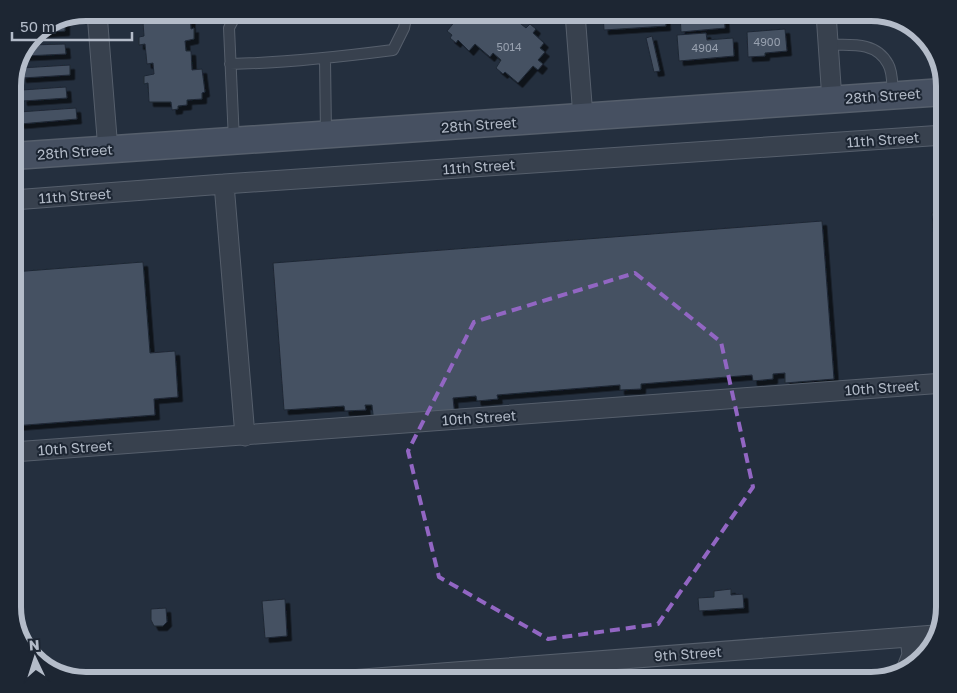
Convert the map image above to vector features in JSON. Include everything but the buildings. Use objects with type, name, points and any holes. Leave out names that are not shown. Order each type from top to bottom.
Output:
[{"type":"main road","name":"28th Street","points":[[21,155],[936,93]]},
{"type":"street","points":[[99,21],[108,150]]},
{"type":"street","points":[[576,21],[583,117]]},
{"type":"street","points":[[827,21],[832,100]]},
{"type":"street","name":"11th Street","points":[[21,199],[936,137]]},
{"type":"street","points":[[224,184],[244,436]]},
{"type":"street","name":"10th Street","points":[[21,451],[936,384]]},
{"type":"street","name":"9th Street","points":[[480,672],[929,636]]},
{"type":"street","points":[[910,637],[911,658]]},
{"type":"lane","points":[[232,21],[228,28],[234,142]]},
{"type":"lane","points":[[230,64],[272,64],[393,50],[406,21]]},
{"type":"lane","points":[[828,45],[860,44],[873,49],[889,64],[893,96]]},
{"type":"lane","points":[[325,59],[326,135]]},
{"type":"highlighted area","points":[[635,273],[721,342],[753,487],[658,624],[548,639],[439,577],[408,451],[474,322]]}]
